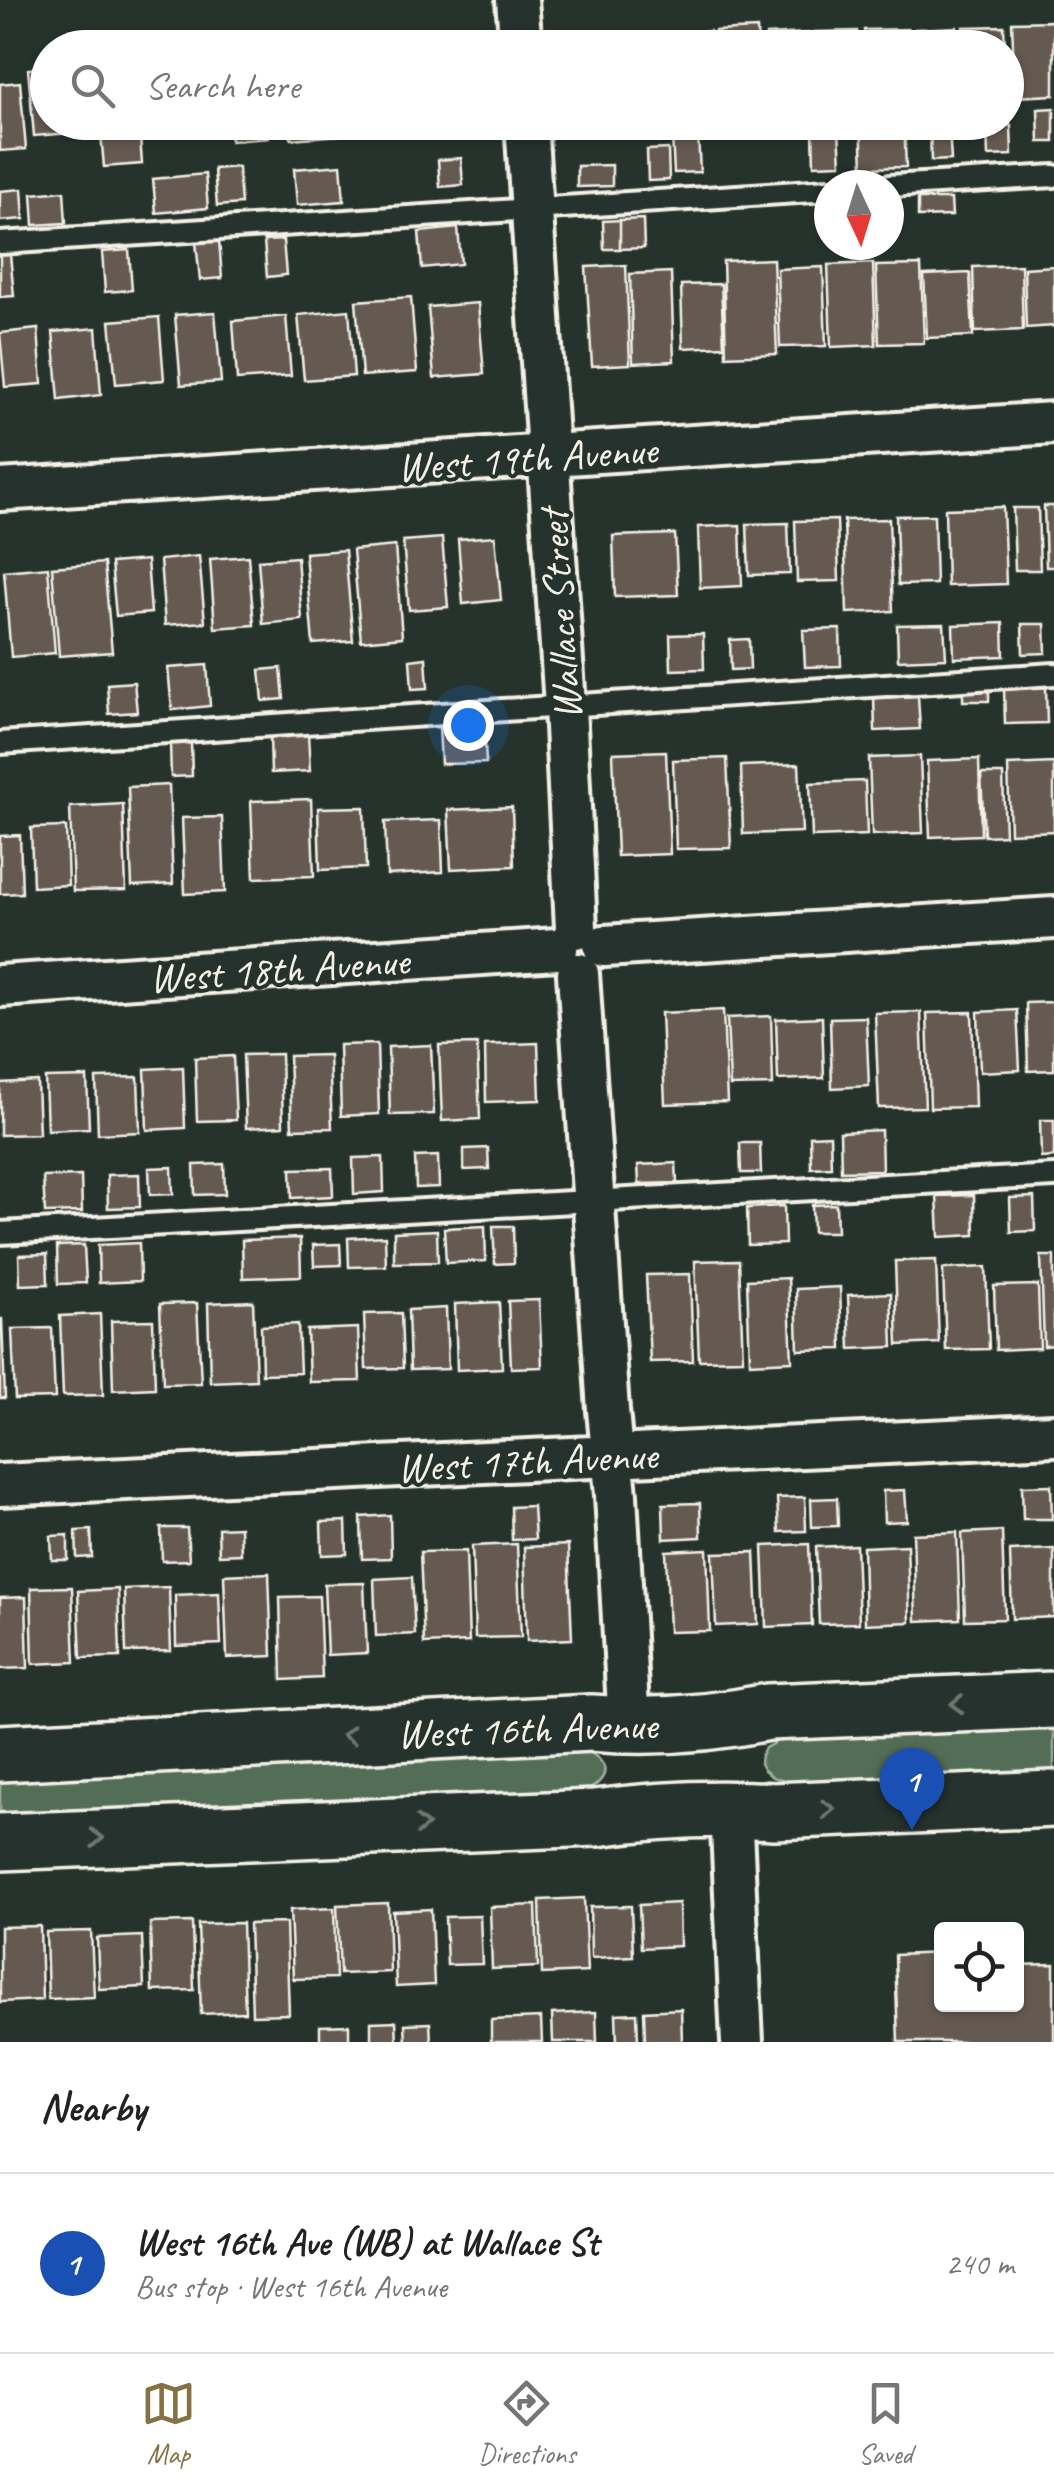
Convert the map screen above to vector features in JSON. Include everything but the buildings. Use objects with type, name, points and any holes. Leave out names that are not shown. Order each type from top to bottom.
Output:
[{"type":"main road","name":"West 16th Avenue","points":[[0,1753],[591,1722],[628,1726],[726,1721],[768,1712],[1054,1700]]},
{"type":"main road","name":"West 16th Avenue","points":[[0,1842],[576,1819],[730,1808],[774,1812],[1054,1799]]},
{"type":"street","points":[[517,0],[519,30]]},
{"type":"street","name":"Wallace Street","points":[[527,140],[628,1726]]},
{"type":"street","name":"West 19th Avenue","points":[[0,490],[1054,423]]},
{"type":"street","name":"West 18th Avenue","points":[[0,986],[1054,918]]},
{"type":"street","name":"West 17th Avenue","points":[[0,1485],[1054,1435]]},
{"type":"street","points":[[730,1808],[742,2042]]},
{"type":"lane","points":[[904,185],[1054,176]]},
{"type":"lane","points":[[0,243],[814,191]]},
{"type":"lane","points":[[0,742],[1054,674]]},
{"type":"lane","points":[[0,1234],[1054,1176]]},
{"type":"green space","points":[[1054,1718],[1054,1780],[816,1790],[772,1777],[760,1763],[765,1748],[796,1731]]},
{"type":"green space","points":[[565,1740],[595,1756],[604,1768],[596,1785],[572,1799],[0,1829],[0,1767]]},
{"type":"place","name":"West 16th Ave (WB) at Wallace St","points":[[912,1830]]}]
